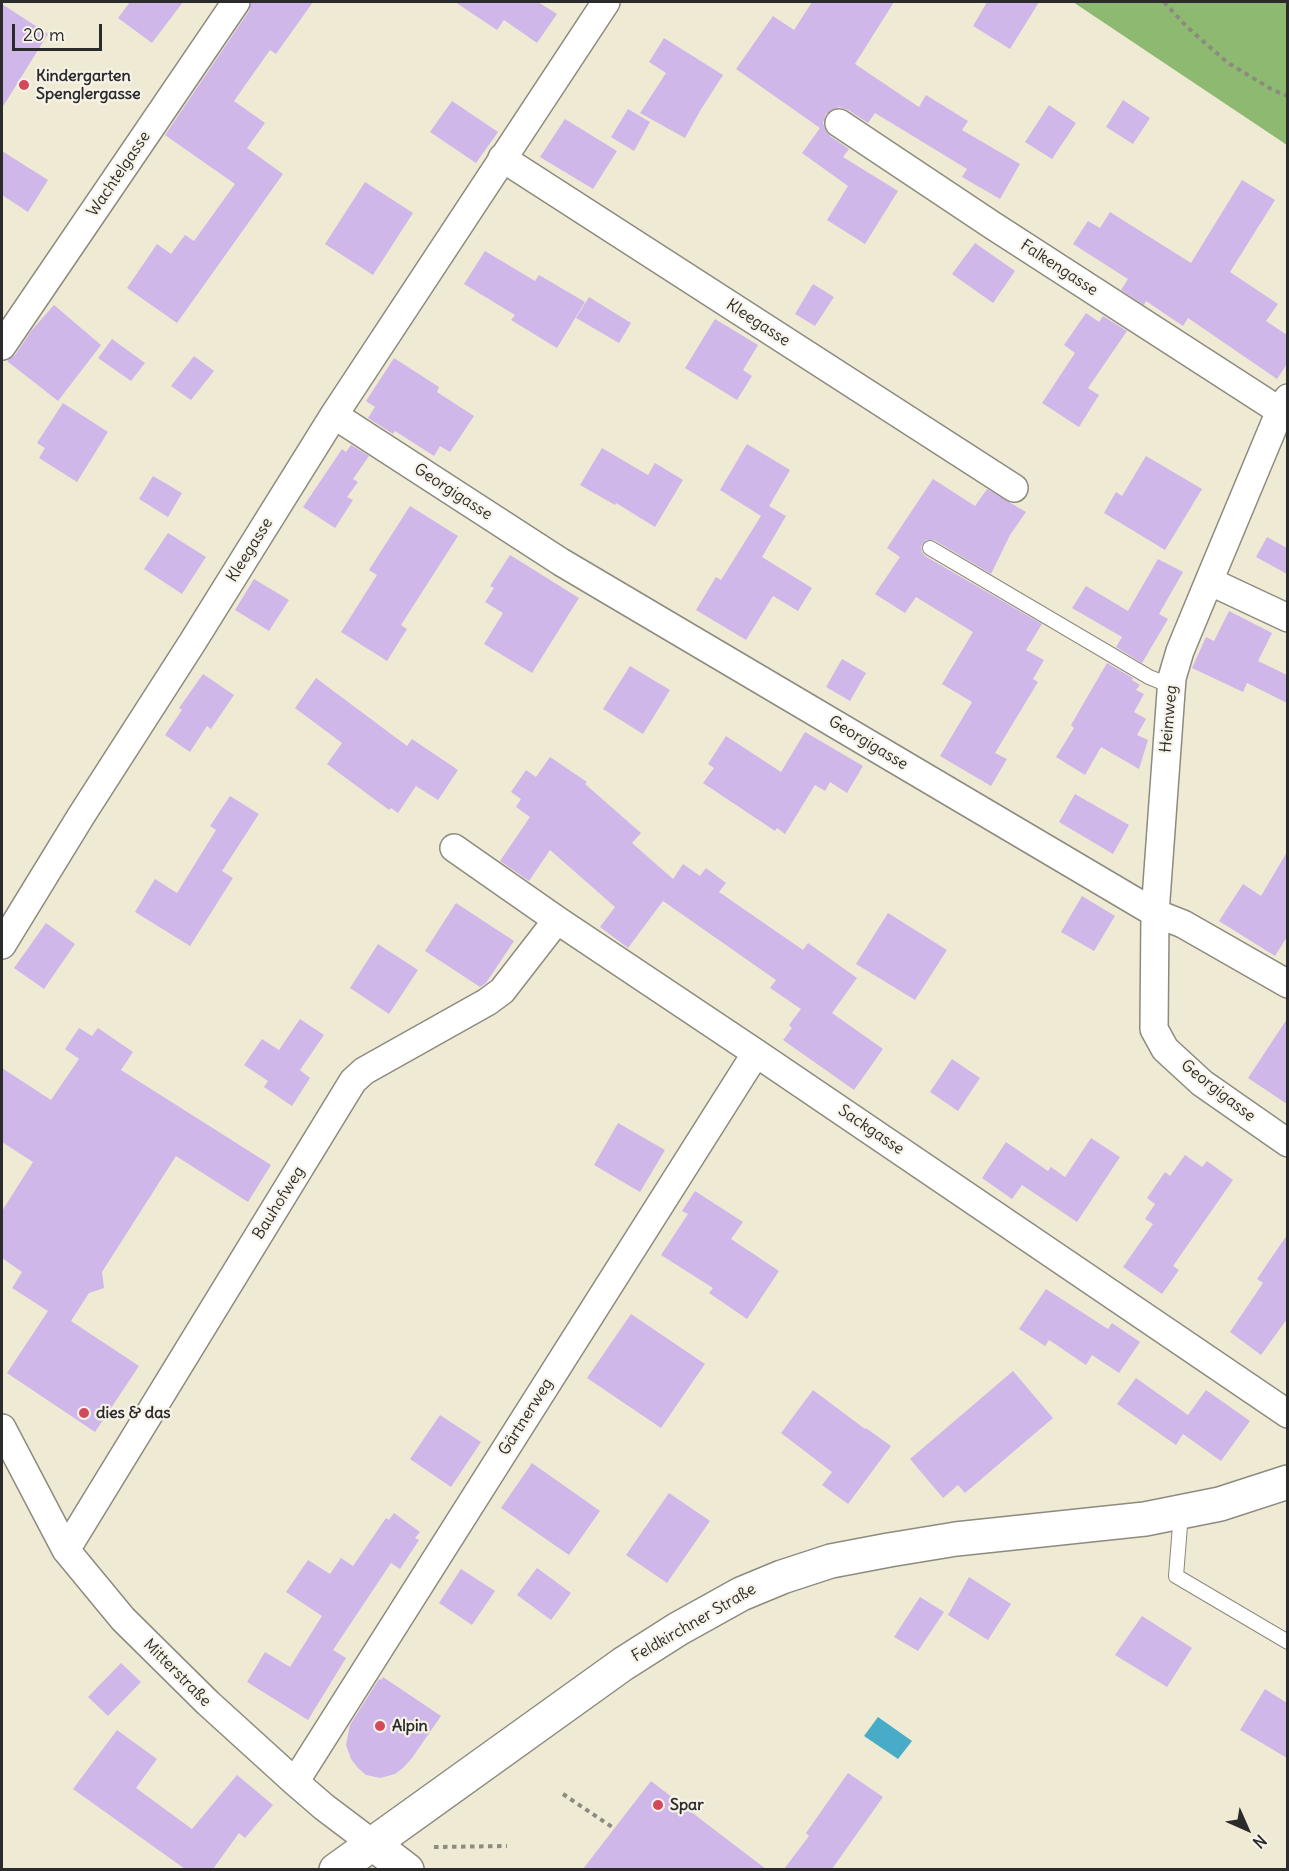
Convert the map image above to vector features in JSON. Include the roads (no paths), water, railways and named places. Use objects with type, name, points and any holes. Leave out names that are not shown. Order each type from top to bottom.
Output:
[{"type":"street","name":"Wachtelgasse","points":[[2,346],[236,2]]},
{"type":"street","name":"Kleegasse","points":[[2,945],[334,415],[606,2]]},
{"type":"street","name":"Falkengasse","points":[[839,123],[993,225],[1284,404]]},
{"type":"street","name":"Kleegasse","points":[[502,158],[1014,488]]},
{"type":"street","name":"Heimweg","points":[[1155,913],[1171,686],[1180,651],[1284,404]]},
{"type":"street","name":"Georgigasse","points":[[334,415],[561,562],[1155,913],[1154,1029],[1165,1049],[1202,1083],[1287,1143]]},
{"type":"street","points":[[1209,581],[1287,618]]},
{"type":"street","name":"Sackgasse","points":[[454,848],[1287,1414]]},
{"type":"street","points":[[1155,913],[1183,924],[1287,984]]},
{"type":"street","name":"Bauhofweg","points":[[66,1550],[353,1081],[364,1071],[487,1002],[502,991],[557,920]]},
{"type":"street","name":"Gärtnerweg","points":[[295,1782],[756,1053]]},
{"type":"street","name":"Mitterstraße","points":[[2,1428],[66,1550],[123,1619],[208,1703],[295,1782],[324,1807],[407,1869]]},
{"type":"street","name":"Feldkirchner Straße","points":[[336,1869],[623,1664],[678,1629],[741,1594],[782,1576],[831,1561],[956,1539],[1145,1519],[1220,1504],[1287,1482]]},
{"type":"lane","points":[[930,548],[1149,676],[1171,686]]},
{"type":"lane","points":[[1181,1512],[1176,1576],[1287,1642]]},
{"type":"water","points":[[878,1717],[912,1741],[898,1759],[864,1736]]},
{"type":"place","name":"Kindergarten Spenglergasse","points":[[24,85]]},
{"type":"place","name":"dies & das","points":[[84,1413]]},
{"type":"place","name":"Alpin","points":[[380,1726]]},
{"type":"place","name":"Spar","points":[[658,1805]]}]
